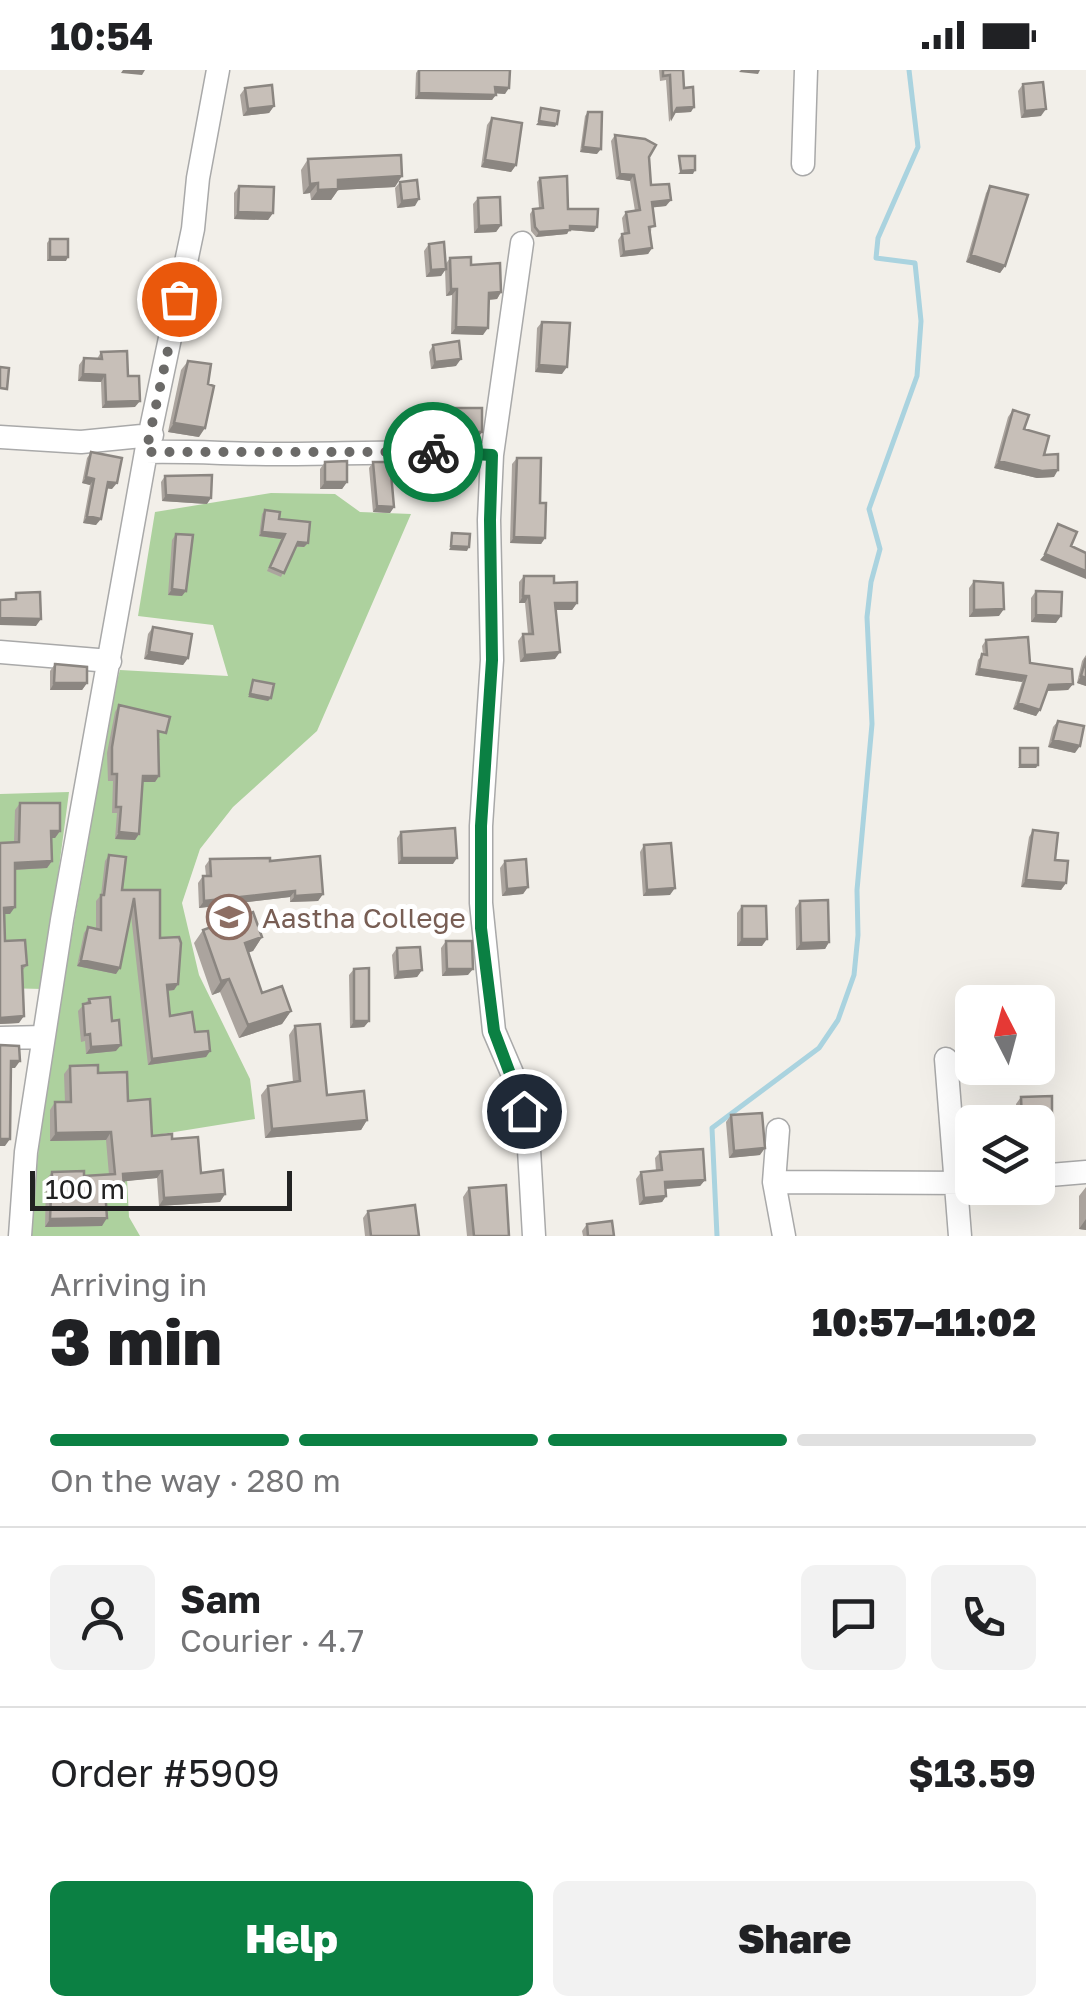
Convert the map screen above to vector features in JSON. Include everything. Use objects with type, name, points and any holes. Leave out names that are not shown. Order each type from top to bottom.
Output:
[{"type":"street","points":[[20,1236],[26,1152],[62,920],[149,444],[193,230],[198,178],[218,70]]},
{"type":"street","points":[[803,164],[806,70]]},
{"type":"street","points":[[522,243],[492,455],[492,660],[481,826],[481,928],[494,1031],[512,1073],[528,1132],[534,1236]]},
{"type":"street","points":[[0,437],[284,454],[394,451],[492,455]]},
{"type":"street","points":[[0,652],[110,661]]},
{"type":"street","points":[[0,1038],[44,1037]]},
{"type":"street","points":[[946,1059],[955,1122]]},
{"type":"street","points":[[778,1130],[774,1182],[784,1236]]},
{"type":"street","points":[[1055,1175],[1086,1172]]},
{"type":"street","points":[[774,1182],[955,1184]]},
{"type":"street","points":[[960,1236],[962,1205]]},
{"type":"green space","points":[[271,493],[335,494],[360,512],[411,514],[317,731],[233,807],[200,849],[182,903],[199,975],[250,1079],[255,1119],[125,1140],[129,1217],[140,1236],[30,1236],[45,1086],[89,838],[99,744],[120,670],[228,676],[213,625],[138,616],[155,512]]},
{"type":"green space","points":[[69,792],[43,989],[0,988],[0,794]]},
{"type":"building","points":[[419,70],[510,70],[509,88],[495,87],[496,95],[419,93]]},
{"type":"building","points":[[663,70],[683,70],[684,88],[693,87],[694,107],[677,108],[672,117],[670,75],[663,76]]},
{"type":"building","points":[[1043,82],[1046,109],[1025,111],[1023,84]]},
{"type":"building","points":[[272,85],[274,106],[248,109],[245,88]]},
{"type":"building","points":[[541,108],[559,111],[557,124],[539,121]]},
{"type":"building","points":[[588,112],[602,112],[601,149],[583,147]]},
{"type":"building","points":[[492,118],[522,123],[516,165],[485,160]]},
{"type":"building","points":[[615,135],[645,139],[656,145],[649,157],[651,185],[669,184],[671,200],[652,202],[652,248],[624,252],[622,234],[629,233],[626,212],[640,210],[634,175],[620,174]]},
{"type":"building","points":[[401,155],[402,176],[338,180],[338,189],[318,190],[318,183],[310,184],[308,159]]},
{"type":"building","points":[[679,156],[695,156],[695,170],[681,171]]},
{"type":"building","points":[[567,176],[568,209],[598,209],[597,227],[570,226],[570,230],[539,232],[533,209],[543,208],[540,178]]},
{"type":"building","points":[[417,180],[419,199],[402,201],[400,182]]},
{"type":"building","points":[[239,186],[274,187],[273,213],[238,212]]},
{"type":"building","points":[[990,186],[1028,195],[1005,266],[971,255]]},
{"type":"building","points":[[500,197],[501,225],[479,226],[478,198]]},
{"type":"building","points":[[50,239],[68,239],[68,257],[50,257]]},
{"type":"building","points":[[444,242],[446,269],[431,270],[429,244]]},
{"type":"building","points":[[471,257],[471,265],[500,263],[501,292],[489,293],[488,328],[456,327],[457,289],[451,289],[450,258]]},
{"type":"building","points":[[542,322],[570,323],[567,367],[539,365]]},
{"type":"building","points":[[459,341],[461,359],[435,362],[433,345]]},
{"type":"building","points":[[127,351],[128,376],[139,376],[140,401],[106,402],[105,375],[83,374],[84,358],[102,359],[101,352]]},
{"type":"building","points":[[188,361],[211,364],[208,384],[214,386],[205,428],[174,423]]},
{"type":"building","points":[[0,367],[9,368],[7,389],[0,388]]},
{"type":"building","points":[[449,408],[482,408],[482,432],[449,431]]},
{"type":"building","points":[[1013,410],[1029,415],[1024,429],[1049,436],[1044,455],[1058,454],[1058,470],[1042,471],[999,461]]},
{"type":"building","points":[[91,452],[122,458],[117,483],[108,482],[101,519],[87,516],[94,479],[86,477]]},
{"type":"building","points":[[517,458],[541,458],[540,503],[546,503],[545,538],[514,537]]},
{"type":"building","points":[[347,461],[347,482],[325,482],[325,462]]},
{"type":"building","points":[[373,462],[390,462],[394,507],[377,506]]},
{"type":"building","points":[[212,475],[211,498],[166,495],[165,476]]},
{"type":"building","points":[[265,510],[280,512],[279,519],[310,522],[308,543],[298,542],[284,573],[270,567],[285,534],[262,532]]},
{"type":"building","points":[[1058,524],[1077,532],[1071,546],[1086,553],[1086,571],[1045,554]]},
{"type":"building","points":[[452,533],[470,534],[469,547],[451,546]]},
{"type":"building","points":[[176,534],[193,535],[186,591],[172,589]]},
{"type":"building","points":[[524,576],[554,576],[554,583],[577,582],[577,603],[555,603],[560,652],[525,655],[523,634],[533,634],[529,596],[523,596]]},
{"type":"building","points":[[974,581],[1003,583],[1004,609],[974,610]]},
{"type":"building","points":[[1036,591],[1062,592],[1061,616],[1036,615]]},
{"type":"building","points":[[40,592],[41,619],[0,618],[0,600],[16,599],[16,593]]},
{"type":"building","points":[[153,627],[192,634],[188,658],[149,652]]},
{"type":"building","points":[[1028,637],[1030,663],[1072,669],[1073,684],[1049,685],[1040,710],[1018,703],[1026,676],[979,669],[982,654],[987,655],[986,640]]},
{"type":"building","points":[[55,664],[87,667],[87,683],[54,683]]},
{"type":"building","points":[[253,680],[274,684],[271,698],[250,694]]},
{"type":"building","points":[[119,705],[170,717],[166,733],[158,731],[159,776],[143,776],[139,834],[119,832],[121,807],[116,807],[117,774],[112,774],[112,747]]},
{"type":"building","points":[[1058,721],[1084,726],[1080,746],[1053,740]]},
{"type":"building","points":[[1020,748],[1038,748],[1038,765],[1020,765]]},
{"type":"building","points":[[20,803],[60,803],[60,831],[51,831],[52,861],[15,863],[15,907],[4,908],[5,941],[25,940],[24,1016],[0,1018],[0,843],[19,842]]},
{"type":"building","points":[[455,828],[457,858],[402,858],[401,832]]},
{"type":"building","points":[[1033,830],[1058,833],[1055,860],[1068,861],[1066,883],[1026,880]]},
{"type":"building","points":[[671,843],[675,888],[647,890],[644,845]]},
{"type":"building","points":[[109,855],[126,857],[122,890],[160,890],[160,938],[179,937],[181,943],[178,984],[167,985],[170,1016],[192,1012],[195,1032],[208,1031],[210,1051],[152,1059],[134,898],[120,968],[81,960],[88,927],[101,930],[101,895]]},
{"type":"building","points":[[320,856],[323,894],[295,896],[295,891],[204,901],[203,876],[211,876],[210,859],[270,861]]},
{"type":"building","points":[[526,859],[528,887],[507,889],[505,861]]},
{"type":"building","points":[[828,900],[829,942],[801,943],[800,901]]},
{"type":"building","points":[[742,906],[766,906],[767,939],[742,939]]},
{"type":"building","points":[[253,912],[262,937],[245,943],[262,993],[282,986],[291,1011],[248,1025],[229,979],[221,981],[203,930]]},
{"type":"building","points":[[446,941],[472,941],[473,969],[447,969]]},
{"type":"building","points":[[420,947],[422,970],[398,972],[397,948]]},
{"type":"building","points":[[369,968],[369,1021],[354,1021],[354,969]]},
{"type":"building","points":[[110,997],[112,1021],[119,1020],[121,1045],[91,1047],[90,1034],[85,1035],[83,1004],[90,1003],[89,999]]},
{"type":"building","points":[[320,1024],[327,1095],[364,1091],[367,1120],[272,1129],[268,1086],[300,1081],[295,1026]]},
{"type":"building","points":[[0,1045],[19,1046],[20,1061],[11,1061],[10,1139],[0,1139]]},
{"type":"building","points":[[98,1065],[98,1073],[127,1072],[128,1101],[150,1099],[152,1136],[198,1137],[201,1173],[223,1170],[225,1194],[164,1198],[162,1171],[123,1174],[124,1188],[105,1189],[107,1218],[50,1219],[52,1172],[115,1174],[111,1132],[56,1133],[55,1102],[71,1102],[70,1066]]},
{"type":"building","points":[[1052,1096],[1052,1105],[1021,1105],[1021,1097]]},
{"type":"building","points":[[762,1113],[765,1148],[734,1151],[731,1115]]},
{"type":"building","points":[[703,1149],[705,1180],[665,1182],[666,1196],[644,1198],[641,1172],[662,1170],[660,1152]]},
{"type":"building","points":[[506,1185],[509,1236],[474,1236],[469,1188]]},
{"type":"building","points":[[415,1205],[419,1236],[371,1236],[368,1211]]},
{"type":"building","points":[[612,1221],[614,1236],[588,1236],[587,1224]]},
{"type":"waterway","points":[[717,1236],[712,1128],[819,1048],[838,1020],[854,975],[857,890],[872,724],[867,617],[880,549],[869,509],[917,376],[921,321],[915,263],[876,258],[878,238],[918,147],[909,70]]},
{"type":"way so far","points":[[179,299],[146,452],[433,452]]},
{"type":"place","name":"Aastha College","points":[[229,917]]},
{"type":"route","points":[[433,452],[492,455],[492,660],[481,826],[481,928],[494,1031],[524,1111]]}]
